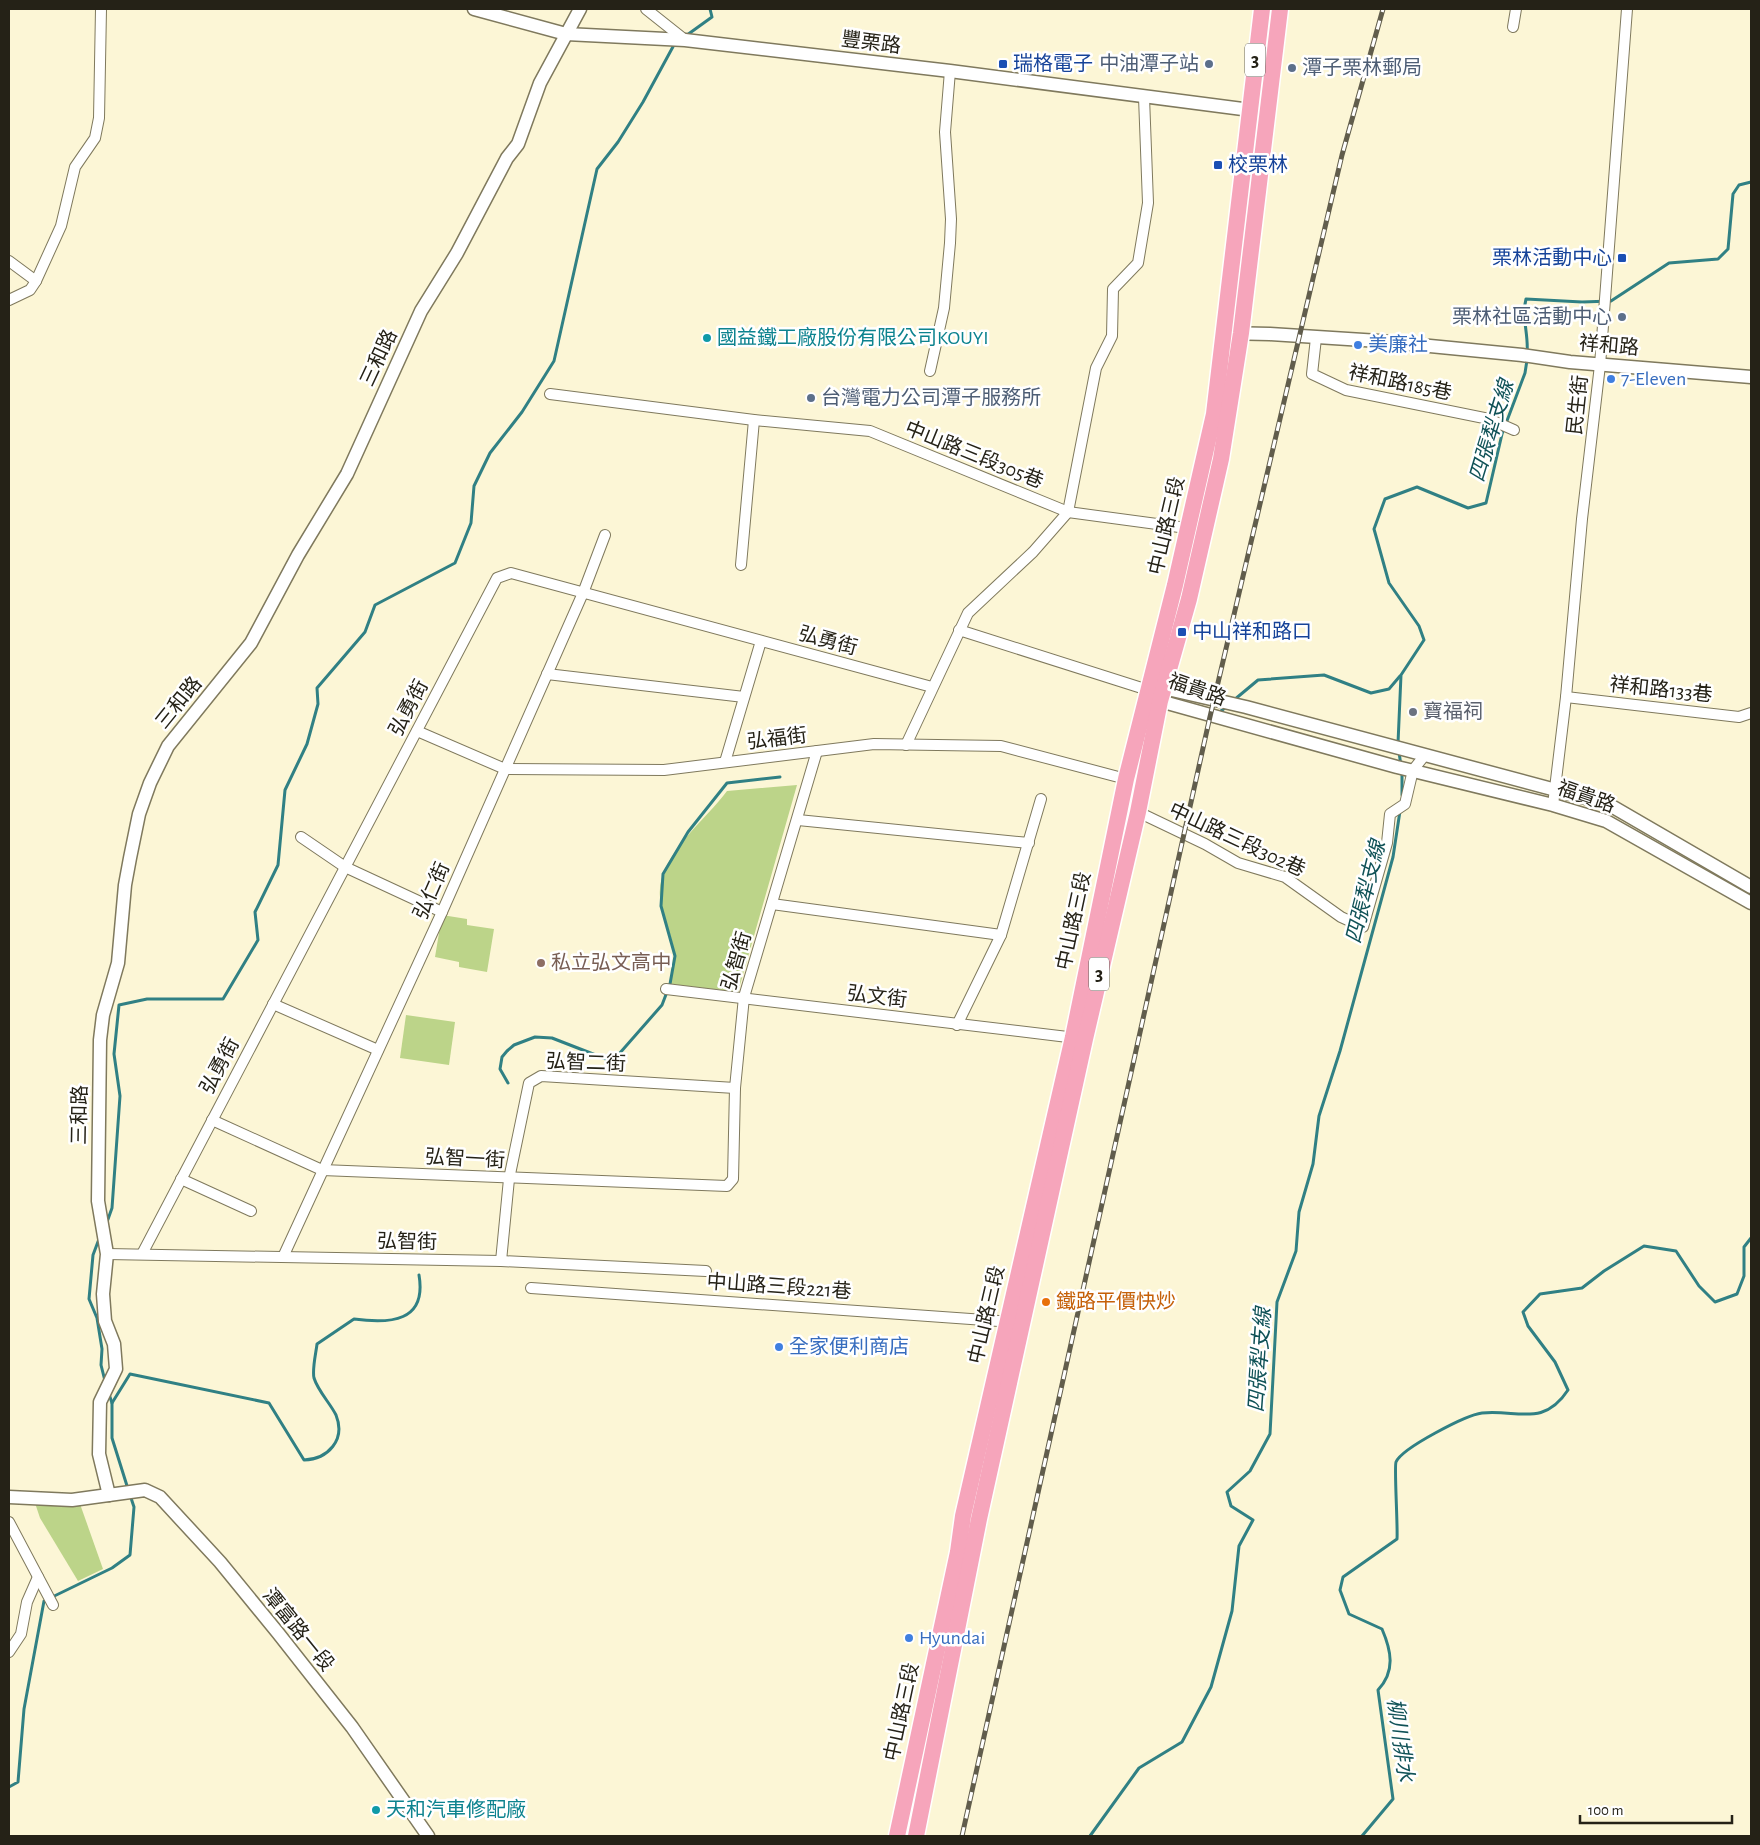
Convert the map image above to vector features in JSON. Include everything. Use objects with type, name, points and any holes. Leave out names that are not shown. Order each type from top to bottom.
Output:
[{"type":"main road","name":"中山路三段","points":[[897,1836],[944,1617],[963,1516],[1007,1321],[1145,781],[1157,693],[1187,527],[1214,414],[1262,9]]},
{"type":"main road","name":"中山路三段","points":[[916,1836],[979,1519],[1024,1322],[1079,1038],[1126,779],[1189,600],[1221,459],[1241,334],[1266,110],[1280,9]]},
{"type":"street","points":[[9,300],[30,290],[36,280],[62,226],[74,167],[95,138],[99,118],[101,9]]},
{"type":"street","name":"豐栗路","points":[[474,9],[566,34],[685,40],[950,71],[1249,111],[1266,110]]},
{"type":"street","name":"三和路","points":[[114,1494],[99,1454],[100,1402],[116,1369],[114,1344],[105,1321],[103,1294],[107,1254],[98,1201],[97,1180],[101,1032],[103,1015],[118,963],[125,885],[139,814],[150,783],[168,746],[251,643],[298,555],[348,474],[422,311],[457,253],[507,158],[518,144],[540,83],[580,9]]},
{"type":"street","points":[[646,9],[685,40]]},
{"type":"street","points":[[1513,27],[1516,9]]},
{"type":"street","name":"民生街","points":[[1553,804],[1566,697],[1576,573],[1600,365],[1627,9]]},
{"type":"street","points":[[930,371],[944,308],[950,243],[951,219],[946,132],[950,71]]},
{"type":"street","points":[[906,745],[968,613],[1033,552],[1068,512],[1096,368],[1112,336],[1113,290],[1138,263],[1148,203],[1144,97]]},
{"type":"street","points":[[9,261],[36,280]]},
{"type":"street","name":"祥和路","points":[[1224,334],[1436,346],[1600,365],[1751,377]]},
{"type":"street","name":"祥和路185巷","points":[[1316,338],[1312,374],[1330,384],[1346,390],[1490,419],[1514,430]]},
{"type":"street","name":"中山路三段305巷","points":[[550,394],[754,420],[870,431],[1068,512],[1187,527],[1204,531]]},
{"type":"street","points":[[742,566],[754,420]]},
{"type":"street","name":"弘仁街","points":[[283,1258],[442,912],[583,592],[605,535]]},
{"type":"street","name":"弘勇街","points":[[142,1254],[497,578],[510,573],[932,687]]},
{"type":"street","points":[[960,630],[1157,693]]},
{"type":"street","points":[[725,762],[761,641]]},
{"type":"street","points":[[547,674],[744,697]]},
{"type":"street","name":"福貴路","points":[[1157,693],[1223,701],[1608,804],[1751,887]]},
{"type":"street","name":"福貴路","points":[[1157,693],[1393,766],[1553,804],[1606,821],[1751,903]]},
{"type":"street","name":"祥和路133巷","points":[[1566,697],[1739,717],[1751,713]]},
{"type":"street","name":"弘福街","points":[[417,731],[505,769],[664,770],[874,744],[1001,746],[1126,779],[1145,781]]},
{"type":"street","name":"弘智街","points":[[726,1186],[733,1179],[735,1088],[744,997],[818,751]]},
{"type":"street","name":"中山路三段302巷","points":[[1138,812],[1205,844],[1238,863],[1285,878],[1341,917],[1363,927],[1387,843],[1390,814],[1405,804],[1413,770],[1425,755]]},
{"type":"street","points":[[957,1025],[1001,936],[1041,799]]},
{"type":"street","points":[[798,820],[1029,843]]},
{"type":"street","points":[[301,837],[345,867],[442,912]]},
{"type":"street","points":[[772,904],[1001,936]]},
{"type":"street","name":"弘文街","points":[[666,989],[1079,1038]]},
{"type":"street","points":[[273,1004],[378,1050]]},
{"type":"street","name":"弘智二街","points":[[501,1261],[509,1179],[528,1083],[541,1076],[735,1088]]},
{"type":"street","name":"弘智一街","points":[[212,1120],[322,1170],[509,1179],[726,1186]]},
{"type":"street","points":[[181,1180],[251,1211]]},
{"type":"street","name":"弘智街","points":[[107,1254],[501,1261],[706,1271]]},
{"type":"street","name":"中山路三段221巷","points":[[531,1288],[1024,1322]]},
{"type":"street","name":"潭富路一段","points":[[9,1497],[72,1500],[146,1490],[160,1497],[220,1562],[352,1727],[428,1836]]},
{"type":"street","points":[[9,1522],[52,1604]]},
{"type":"street","points":[[9,1652],[21,1634],[27,1602],[40,1581]]},
{"type":"green space","points":[[797,785],[738,992],[670,984],[674,960],[673,949],[660,897],[661,882],[674,854],[727,791]]},
{"type":"green space","points":[[442,915],[467,919],[467,925],[494,929],[487,972],[459,967],[459,962],[435,957]]},
{"type":"green space","points":[[406,1015],[455,1022],[449,1065],[400,1058]]},
{"type":"green space","points":[[35,1503],[80,1504],[103,1569],[78,1581],[40,1518]]},
{"type":"waterway","points":[[687,35],[712,17],[710,9]]},
{"type":"waterway","points":[[107,1222],[112,1208],[120,1096],[114,1054],[119,1005],[147,999],[223,999],[258,940],[255,912],[278,865],[285,790],[307,744],[318,704],[317,688],[365,632],[375,605],[455,563],[471,523],[474,486],[490,453],[522,412],[554,361],[597,169],[618,142],[643,102],[675,43]]},
{"type":"waterway","name":"四張犁支線","points":[[1527,353],[1524,312],[1526,299],[1582,302],[1611,301],[1669,263],[1718,259],[1728,249],[1733,194],[1739,185],[1751,182]]},
{"type":"waterway","name":"四張犁支線","points":[[1398,743],[1401,675],[1424,640],[1419,626],[1389,583],[1374,529],[1385,499],[1417,487],[1468,508],[1486,503],[1502,434],[1525,373],[1527,360]]},
{"type":"waterway","points":[[1234,700],[1258,680],[1324,675],[1371,693],[1389,689],[1400,676]]},
{"type":"waterway","points":[[1221,711],[1227,706]]},
{"type":"waterway","name":"四張犁支線","points":[[1399,752],[1401,766]]},
{"type":"waterway","name":"四張犁支線","points":[[1402,772],[1402,795]]},
{"type":"waterway","points":[[508,1083],[500,1069],[502,1057],[514,1045],[535,1037],[552,1038],[606,1059],[619,1054],[662,1005],[670,984],[675,956],[661,906],[663,874],[688,832],[727,783],[780,777]]},
{"type":"waterway","name":"四張犁支線","points":[[1090,1836],[1139,1768],[1182,1742],[1211,1687],[1232,1611],[1239,1546],[1253,1520],[1231,1506],[1227,1492],[1250,1471],[1270,1434],[1277,1302],[1296,1251],[1299,1212],[1313,1164],[1319,1116],[1340,1051],[1393,857],[1400,811]]},
{"type":"waterway","name":"柳川排水","points":[[1362,1836],[1393,1799],[1378,1690],[1384,1683],[1390,1668],[1390,1660],[1388,1645],[1382,1629],[1349,1614],[1340,1590],[1343,1577],[1397,1539],[1396,1462],[1401,1456],[1422,1441],[1474,1415],[1495,1412],[1539,1413],[1559,1402],[1568,1390],[1555,1362],[1528,1326],[1523,1312],[1540,1294],[1582,1288],[1604,1271],[1644,1246],[1676,1251],[1699,1286],[1715,1302],[1737,1294],[1744,1276],[1744,1247],[1751,1238]]},
{"type":"waterway","points":[[99,1239],[93,1255],[89,1299],[97,1318],[102,1349],[101,1365],[105,1381]]},
{"type":"waterway","points":[[128,1489],[112,1438],[112,1403],[130,1374],[269,1403],[304,1460],[313,1459],[321,1456],[333,1446],[339,1432],[336,1415],[318,1388],[314,1378],[317,1344],[354,1319],[392,1320],[411,1311],[417,1302],[420,1291],[419,1275]]},
{"type":"waterway","points":[[109,1394],[112,1403]]},
{"type":"waterway","points":[[9,1787],[18,1782],[24,1709],[44,1601],[112,1568],[130,1555],[134,1507],[130,1495]]},
{"type":"railway","points":[[962,1836],[1209,721],[1342,155],[1383,9]]},
{"type":"place","name":"瑞格電子","points":[[1003,64]]},
{"type":"place","name":"中油潭子站","points":[[1209,64]]},
{"type":"place","name":"潭子栗林郵局","points":[[1292,68]]},
{"type":"place","name":"校栗林","points":[[1218,165]]},
{"type":"place","name":"栗林活動中心","points":[[1622,258]]},
{"type":"place","name":"栗林社區活動中心","points":[[1622,317]]},
{"type":"place","name":"國益鐵工廠股份有限公司KOUYI","points":[[707,338]]},
{"type":"place","name":"美廉社","points":[[1358,345]]},
{"type":"place","name":"7-Eleven","points":[[1611,379]]},
{"type":"place","name":"台灣電力公司潭子服務所","points":[[811,398]]},
{"type":"place","name":"中山祥和路口","points":[[1182,632]]},
{"type":"place","name":"寶福祠","points":[[1413,712]]},
{"type":"place","name":"私立弘文高中","points":[[541,963]]},
{"type":"place","name":"鐵路平價快炒","points":[[1046,1302]]},
{"type":"place","name":"全家便利商店","points":[[779,1347]]},
{"type":"place","name":"Hyundai","points":[[909,1638]]},
{"type":"place","name":"天和汽車修配廠","points":[[376,1810]]}]
